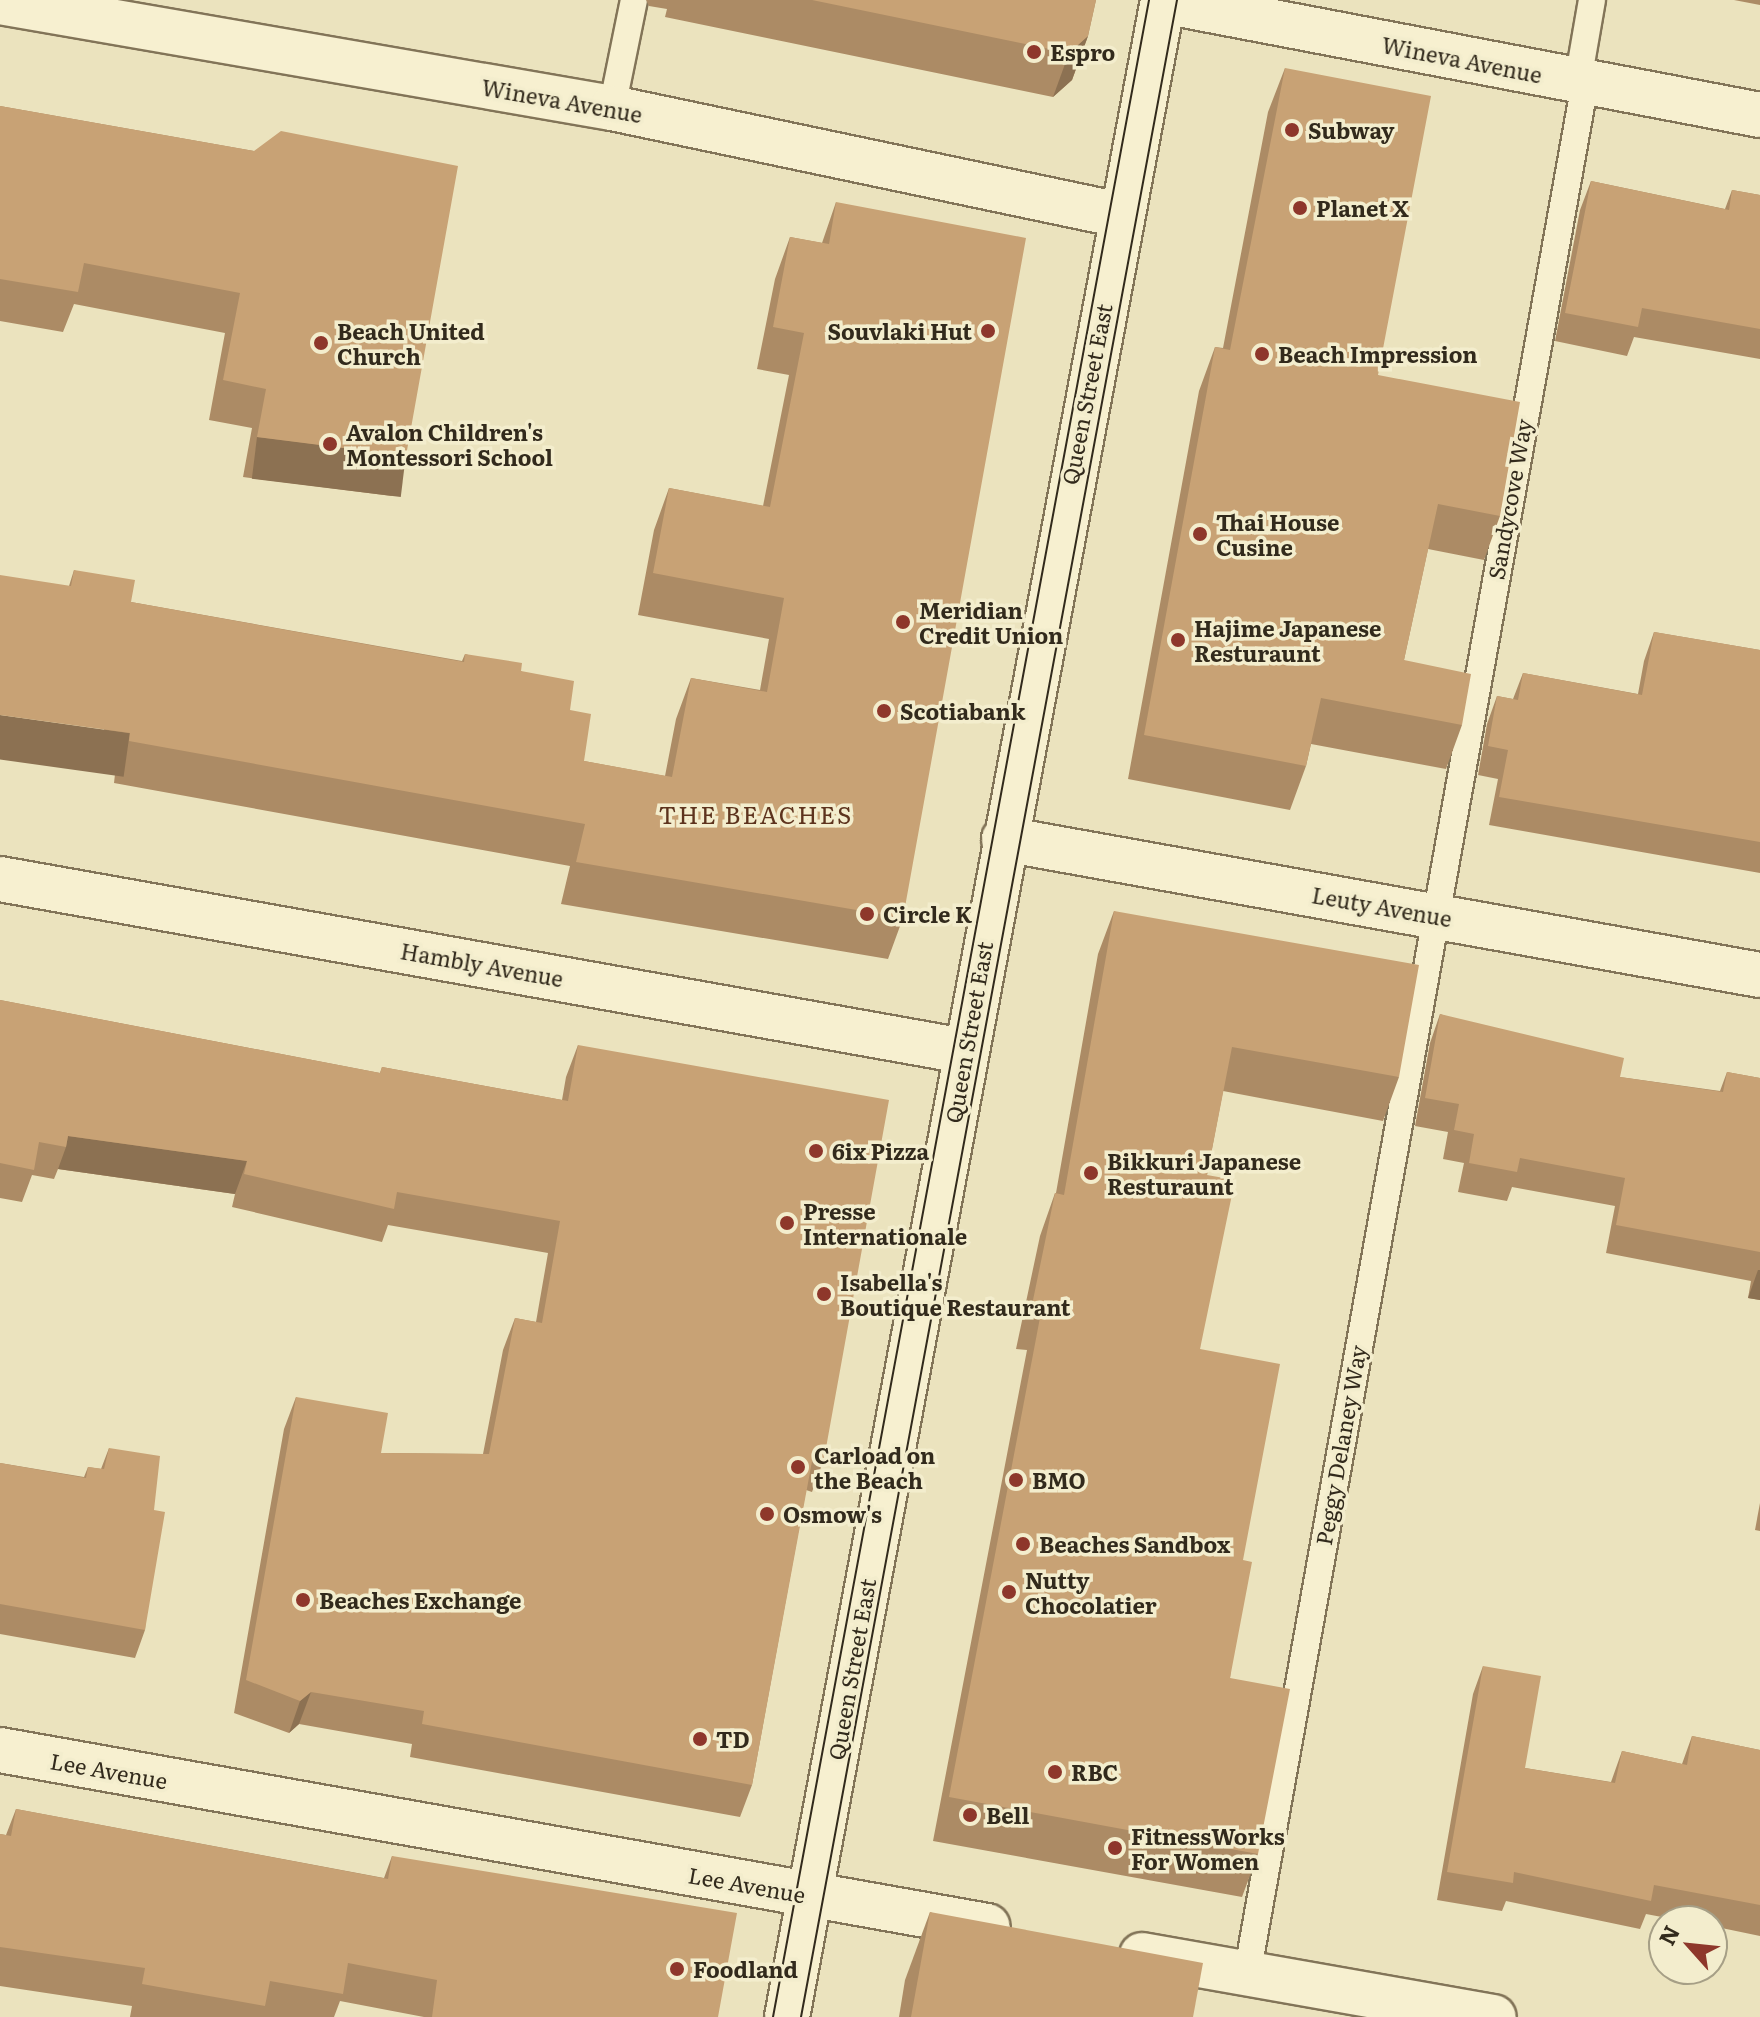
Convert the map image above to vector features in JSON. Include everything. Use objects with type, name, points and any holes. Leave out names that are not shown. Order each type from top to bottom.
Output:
[{"type":"street","name":"Wineva Avenue","points":[[1163,0],[1760,115]]},
{"type":"street","name":"Queen Street East","points":[[787,2017],[964,1051],[1163,0]]},
{"type":"street","name":"Wineva Avenue","points":[[0,2],[108,10],[612,108],[1120,215]]},
{"type":"street","name":"Leuty Avenue","points":[[1004,839],[1760,975]]},
{"type":"street","name":"Hambly Avenue","points":[[0,879],[964,1051]]},
{"type":"street","name":"Lee Avenue","points":[[0,1750],[1036,1935]]},
{"type":"street","points":[[1096,1946],[1494,2017]]},
{"type":"lane","points":[[612,108],[634,0]]},
{"type":"lane","name":"Sandycove Way","points":[[1432,915],[1582,82],[1592,0]]},
{"type":"lane","name":"Peggy Delaney Way","points":[[1247,1975],[1432,915]]},
{"type":"building","points":[[812,0],[1096,0],[1088,36],[1069,53]]},
{"type":"building","points":[[1285,68],[1431,96],[1378,375],[1520,402],[1500,516],[1438,504],[1404,660],[1471,674],[1462,725],[1321,698],[1306,766],[1144,735],[1215,347],[1230,350]]},
{"type":"building","points":[[0,106],[254,151],[281,131],[458,166],[406,456],[257,437],[266,389],[223,380],[240,293],[84,263],[78,292],[0,279]]},
{"type":"building","points":[[1591,181],[1729,210],[1732,190],[1760,195],[1760,329],[1642,308],[1638,327],[1565,313]]},
{"type":"building","points":[[836,202],[1026,238],[903,918],[576,862],[585,824],[129,741],[130,733],[0,715],[0,575],[71,586],[74,570],[135,580],[131,602],[464,662],[465,654],[522,663],[521,671],[574,681],[570,710],[591,714],[584,761],[672,777],[691,678],[767,692],[784,598],[653,573],[669,488],[770,507],[804,333],[773,327],[790,237],[829,244]]},
{"type":"building","points":[[1654,632],[1760,650],[1760,842],[1499,797],[1508,750],[1488,746],[1497,696],[1518,700],[1523,673],[1642,695]]},
{"type":"building","points":[[1114,911],[1419,965],[1399,1077],[1232,1047],[1207,1175],[1235,1180],[1200,1349],[1280,1364],[1243,1560],[1252,1562],[1230,1678],[1290,1689],[1258,1854],[949,1797],[1042,1307],[1032,1305],[1055,1193],[1064,1195]]},
{"type":"building","points":[[0,1000],[380,1073],[382,1067],[568,1101],[578,1045],[889,1100],[824,1459],[813,1456],[752,1785],[422,1724],[424,1711],[311,1692],[300,1701],[246,1680],[296,1397],[388,1413],[381,1453],[489,1454],[515,1318],[542,1323],[560,1221],[397,1192],[394,1209],[244,1174],[247,1161],[68,1136],[66,1147],[39,1142],[34,1170],[0,1163]]},
{"type":"building","points":[[1440,1014],[1624,1058],[1620,1077],[1723,1092],[1727,1072],[1760,1078],[1760,1252],[1616,1225],[1625,1178],[1520,1158],[1517,1172],[1469,1163],[1474,1134],[1454,1130],[1459,1104],[1425,1098]]},
{"type":"building","points":[[109,1448],[160,1456],[154,1510],[165,1512],[145,1630],[0,1604],[0,1463],[86,1478],[88,1467],[104,1469]]},
{"type":"building","points":[[1483,1666],[1541,1676],[1525,1768],[1615,1783],[1622,1751],[1687,1765],[1692,1736],[1760,1750],[1760,1905],[1654,1885],[1651,1901],[1514,1872],[1513,1883],[1447,1872]]},
{"type":"building","points":[[16,1809],[388,1879],[392,1856],[737,1913],[718,2017],[432,2017],[437,1980],[348,1963],[343,1994],[270,1981],[265,2006],[142,1984],[145,1968],[0,1947],[0,1834],[11,1836]]},
{"type":"building","points":[[930,1912],[1203,1963],[1193,2017],[911,2017]]},
{"type":"tram line","points":[[773,2017],[1149,0]]},
{"type":"tram line","points":[[801,2017],[1177,0]]},
{"type":"place","name":"Espro","points":[[1034,52]]},
{"type":"place","name":"Subway","points":[[1292,130]]},
{"type":"place","name":"Planet X","points":[[1300,208]]},
{"type":"place","name":"Souvlaki Hut","points":[[988,331]]},
{"type":"place","name":"Beach United Church","points":[[321,343]]},
{"type":"place","name":"Beach Impression","points":[[1262,354]]},
{"type":"place","name":"Avalon Children's Montessori School","points":[[330,444]]},
{"type":"place","name":"Thai House Cusine","points":[[1200,534]]},
{"type":"place","name":"Meridian Credit Union","points":[[903,622]]},
{"type":"place","name":"Hajime Japanese Resturaunt","points":[[1178,640]]},
{"type":"place","name":"Scotiabank","points":[[884,711]]},
{"type":"place","name":"Circle K","points":[[867,914]]},
{"type":"place","name":"6ix Pizza","points":[[816,1151]]},
{"type":"place","name":"Bikkuri Japanese Resturaunt","points":[[1091,1173]]},
{"type":"place","name":"Presse Internationale","points":[[787,1223]]},
{"type":"place","name":"Isabella's Boutique Restaurant","points":[[824,1294]]},
{"type":"place","name":"Carload on the Beach","points":[[798,1467]]},
{"type":"place","name":"BMO","points":[[1016,1480]]},
{"type":"place","name":"Osmow's","points":[[767,1514]]},
{"type":"place","name":"Beaches Sandbox","points":[[1023,1544]]},
{"type":"place","name":"Nutty Chocolatier","points":[[1009,1592]]},
{"type":"place","name":"Beaches Exchange","points":[[303,1600]]},
{"type":"place","name":"TD","points":[[700,1739]]},
{"type":"place","name":"RBC","points":[[1055,1772]]},
{"type":"place","name":"Bell","points":[[970,1815]]},
{"type":"place","name":"FitnessWorks For Women","points":[[1115,1848]]},
{"type":"place","name":"Foodland","points":[[677,1969]]},
{"type":"district","name":"THE BEACHES","points":[[756,814]]}]
